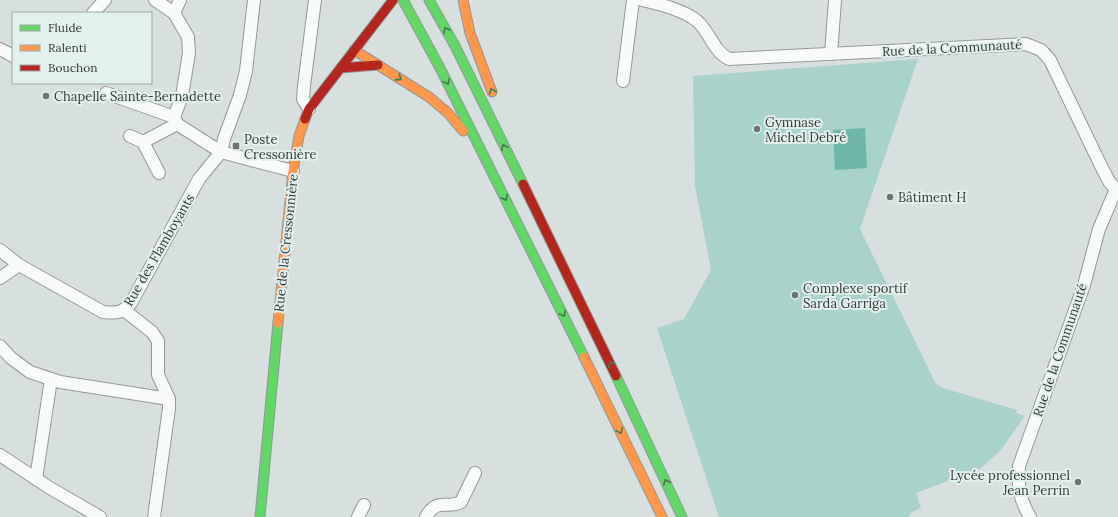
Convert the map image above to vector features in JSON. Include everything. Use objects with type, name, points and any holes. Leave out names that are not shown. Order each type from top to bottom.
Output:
[{"type":"main road","name":"Rue de la Cressonnière","points":[[260,517],[293,170],[299,136],[309,109],[393,0]]},
{"type":"main road","points":[[402,0],[416,22],[481,151],[662,517]]},
{"type":"main road","points":[[463,0],[470,33],[494,98]]},
{"type":"main road","points":[[431,2],[455,46],[591,322],[682,517]]},
{"type":"main road","points":[[354,50],[429,97],[448,113],[481,151]]},
{"type":"main road","points":[[341,68],[378,65]]},
{"type":"main road","points":[[509,134],[552,244]]},
{"type":"street","points":[[94,12],[105,0]]},
{"type":"street","points":[[143,142],[175,120],[182,96],[189,53],[188,37],[174,14],[155,0]]},
{"type":"street","points":[[174,14],[180,0]]},
{"type":"street","points":[[221,152],[224,139],[240,95],[246,71],[254,0]]},
{"type":"street","points":[[309,109],[303,99],[315,0]]},
{"type":"street","points":[[623,81],[633,0]]},
{"type":"street","name":"Rue de la Communauté","points":[[642,0],[687,14],[697,21],[706,31],[722,56],[729,59],[1026,44],[1041,50],[1050,60],[1102,168],[1110,183],[1116,189],[1099,229],[1084,285],[1019,466],[1018,484],[1022,504],[1030,517]]},
{"type":"street","points":[[831,54],[835,0]]},
{"type":"street","points":[[0,49],[12,55]]},
{"type":"street","points":[[106,93],[175,120],[221,152],[293,170]]},
{"type":"street","points":[[130,136],[143,142],[159,173]]},
{"type":"street","name":"Rue des Flamboyants","points":[[0,250],[19,265],[103,312],[115,313],[124,310],[131,303],[199,178],[221,152]]},
{"type":"street","points":[[0,278],[19,265]]},
{"type":"street","points":[[124,310],[152,332],[158,342],[158,375],[168,399],[169,408],[154,517]]},
{"type":"street","points":[[0,346],[11,358],[30,372],[60,382],[168,399]]},
{"type":"street","points":[[36,479],[51,379]]},
{"type":"street","points":[[0,455],[36,479],[100,517]]},
{"type":"street","points":[[426,517],[429,511],[435,506],[441,504],[458,504],[461,502],[475,474]]},
{"type":"street","points":[[358,517],[364,505]]},
{"type":"shaded area","name":"Complexe sportif Sarda Garriga","points":[[918,59],[860,229],[936,384],[943,388],[1017,410],[1016,413],[1025,416],[1000,451],[981,468],[916,493],[921,508],[912,512],[909,517],[719,517],[657,328],[684,319],[711,270],[695,186],[693,76]]},
{"type":"shaded area","points":[[865,128],[867,168],[835,170],[833,130]]},
{"type":"traffic: fast","points":[[403,0],[440,68],[584,357]]},
{"type":"traffic: fast","points":[[429,0],[455,46],[523,184]]},
{"type":"traffic: fast","points":[[260,517],[278,323]]},
{"type":"traffic: fast","points":[[616,376],[682,517]]},
{"type":"traffic: slow","points":[[463,0],[470,33],[492,92]]},
{"type":"traffic: slow","points":[[354,50],[429,97],[448,113],[463,131]]},
{"type":"traffic: slow","points":[[278,323],[293,171],[299,136],[305,119]]},
{"type":"traffic: slow","points":[[584,357],[662,517]]},
{"type":"traffic: jam","points":[[305,119],[309,109],[393,0]]},
{"type":"traffic: jam","points":[[341,68],[378,65]]},
{"type":"traffic: jam","points":[[523,184],[616,376]]},
{"type":"place","name":"Chapelle Sainte-Bernadette","points":[[46,96]]},
{"type":"place","name":"Gymnase Michel Debré","points":[[757,129]]},
{"type":"place","name":"Poste Cressonière","points":[[236,146]]},
{"type":"place","name":"Bâtiment H","points":[[890,197]]},
{"type":"place","name":"Complexe sportif Sarda Garriga","points":[[795,295]]},
{"type":"place","name":"Lycée professionnel Jean Perrin","points":[[1078,482]]}]
